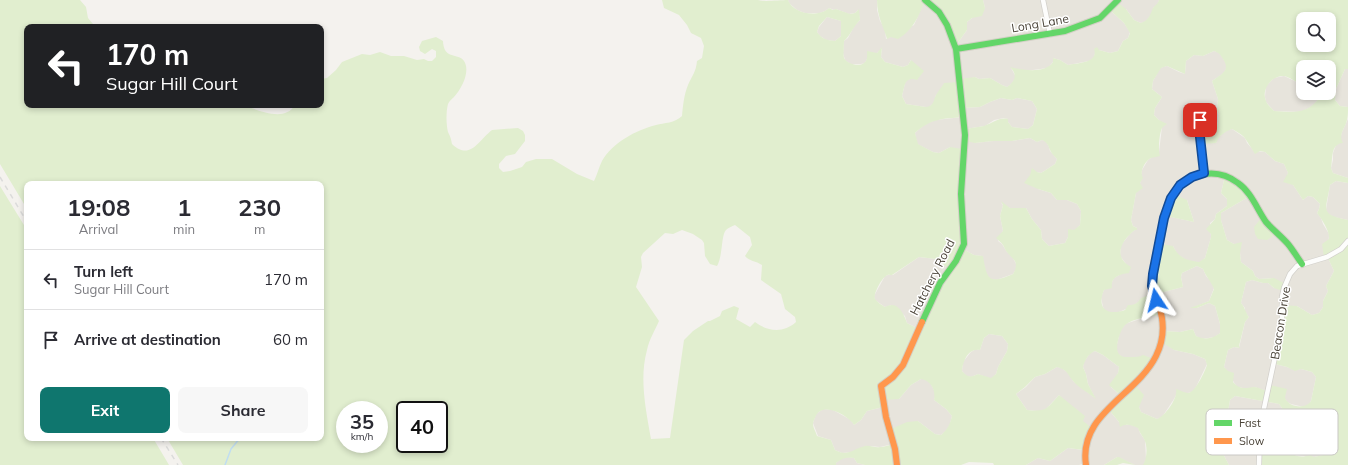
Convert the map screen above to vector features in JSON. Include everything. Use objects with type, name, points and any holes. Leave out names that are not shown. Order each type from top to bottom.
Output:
[{"type":"street","name":"Hatchery Road","points":[[897,465],[895,449],[886,417],[881,386],[893,377],[903,365],[940,283],[956,261],[964,244],[961,194],[965,135],[956,49],[948,25],[938,12],[925,0]]},
{"type":"street","points":[[1043,0],[1050,34]]},
{"type":"street","name":"Long Lane","points":[[956,49],[1065,31],[1091,22],[1105,14],[1118,0]]},
{"type":"street","points":[[1200,120],[1199,128],[1204,173]]},
{"type":"street","points":[[1086,465],[1084,457],[1085,445],[1093,426],[1144,375],[1156,356],[1161,344],[1164,326],[1152,286],[1153,274],[1164,218],[1171,198],[1180,185],[1192,177],[1204,173],[1221,174],[1238,182],[1247,190],[1266,222],[1288,244],[1302,264],[1327,258],[1341,249],[1348,241]]},
{"type":"street","name":"Beacon Drive","points":[[1264,409],[1282,324],[1282,297],[1284,288],[1290,274],[1297,266],[1302,264]]},
{"type":"street","name":"Beacon Drive","points":[[1259,455],[1259,465]]},
{"type":"shaded area","points":[[788,0],[877,0],[877,10],[880,21],[885,29],[886,39],[914,25],[925,0],[939,11],[957,44],[967,30],[967,22],[985,8],[983,0],[1159,0],[1158,4],[1153,8],[1153,13],[1145,22],[1141,23],[1134,20],[1126,9],[1111,11],[1124,23],[1130,32],[1128,38],[1123,41],[1118,51],[1110,53],[1099,50],[1095,53],[1094,58],[1089,61],[1068,65],[1053,58],[1053,62],[1048,68],[1025,71],[1011,68],[1016,77],[1014,82],[1007,87],[990,78],[979,79],[975,77],[960,82],[936,95],[934,103],[929,107],[926,107],[906,104],[902,96],[905,83],[907,80],[912,78],[911,60],[908,65],[903,67],[885,62],[881,57],[882,48],[867,59],[865,63],[850,64],[845,60],[843,53],[844,41],[848,38],[854,26],[860,20],[858,10],[855,13],[849,14],[829,8],[820,13],[805,13],[797,10],[789,3]]},
{"type":"shaded area","points":[[827,17],[841,21],[841,36],[835,41],[826,40],[817,32]]},
{"type":"shaded area","points":[[1214,51],[1220,53],[1227,65],[1224,73],[1212,81],[1218,99],[1217,111],[1219,115],[1217,127],[1215,131],[1201,132],[1219,137],[1225,131],[1232,129],[1245,138],[1247,143],[1254,151],[1265,152],[1275,161],[1284,164],[1288,173],[1287,176],[1303,200],[1308,196],[1313,197],[1320,204],[1317,213],[1329,234],[1328,258],[1334,271],[1326,286],[1328,291],[1323,301],[1323,307],[1319,313],[1312,315],[1297,306],[1275,364],[1295,370],[1301,369],[1312,372],[1316,377],[1311,401],[1304,407],[1291,404],[1287,402],[1284,397],[1254,387],[1249,389],[1237,387],[1224,367],[1228,350],[1234,347],[1239,348],[1245,322],[1249,317],[1241,303],[1246,282],[1252,280],[1268,283],[1274,288],[1274,278],[1259,279],[1255,276],[1253,271],[1241,262],[1240,253],[1234,244],[1227,240],[1221,220],[1221,213],[1250,196],[1225,176],[1221,193],[1227,199],[1227,206],[1216,214],[1215,219],[1210,223],[1211,237],[1205,258],[1199,263],[1186,260],[1177,254],[1173,246],[1154,293],[1135,305],[1119,312],[1111,313],[1105,311],[1103,307],[1101,297],[1104,290],[1111,284],[1114,278],[1121,274],[1127,265],[1120,256],[1121,245],[1137,228],[1133,226],[1131,220],[1136,193],[1142,178],[1142,170],[1148,160],[1159,152],[1162,127],[1159,120],[1154,115],[1155,108],[1162,97],[1152,89],[1153,81],[1160,68],[1167,66],[1185,74],[1186,61],[1194,55],[1203,56]],"holes":[[[1187,200],[1194,222],[1167,216]]]},
{"type":"shaded area","points":[[1345,69],[1348,69],[1348,107],[1340,106],[1335,100],[1336,89]]},
{"type":"shaded area","points":[[1284,76],[1296,82],[1296,100],[1318,100],[1314,105],[1302,112],[1274,111],[1266,102],[1265,97],[1266,86],[1274,78]]},
{"type":"shaded area","points":[[1001,98],[1012,100],[1017,98],[1032,101],[1037,109],[1033,125],[1028,129],[1012,127],[1008,122],[1008,119],[1004,118],[994,120],[985,126],[965,129],[975,143],[1012,141],[1030,138],[1037,142],[1042,140],[1046,141],[1050,151],[1057,159],[1055,164],[1041,173],[1037,172],[1038,189],[1051,193],[1057,200],[1067,200],[1077,204],[1081,211],[1080,225],[1068,237],[1065,243],[1049,246],[1042,239],[1041,230],[1032,219],[1026,208],[1010,208],[1001,203],[1003,205],[1000,216],[1003,231],[998,241],[1012,256],[1016,264],[1016,269],[1013,274],[996,280],[990,279],[986,273],[982,256],[974,255],[963,249],[950,147],[939,153],[933,152],[917,144],[915,133],[924,125],[935,120],[963,117],[963,108],[980,107]]},
{"type":"shaded area","points":[[1348,119],[1348,178],[1333,173],[1331,168],[1333,153],[1336,145],[1339,143]]},
{"type":"shaded area","points":[[1336,181],[1348,183],[1348,220],[1334,217],[1328,214],[1326,210],[1330,185]]},
{"type":"shaded area","points":[[919,257],[936,259],[950,270],[919,329],[907,323],[905,316],[891,305],[885,307],[875,300],[874,296],[885,276],[893,275]]},
{"type":"shaded area","points":[[1197,266],[1203,269],[1214,288],[1209,301],[1192,308],[1197,308],[1209,303],[1215,306],[1220,324],[1220,333],[1215,337],[1201,339],[1196,336],[1193,329],[1180,332],[1164,331],[1174,350],[1193,354],[1205,359],[1207,364],[1195,389],[1188,393],[1177,393],[1162,417],[1157,419],[1141,412],[1135,385],[1139,357],[1122,357],[1118,354],[1116,349],[1120,331],[1125,324],[1154,316],[1156,294],[1183,287],[1181,277],[1182,273]]},
{"type":"shaded area","points":[[989,334],[1002,336],[1008,344],[1007,351],[998,367],[996,374],[991,379],[978,374],[971,377],[966,376],[962,371],[963,362],[971,352],[976,349],[980,350],[984,338]]},
{"type":"shaded area","points":[[1095,351],[1119,367],[1118,373],[1111,387],[1121,396],[1109,410],[1119,422],[1124,425],[1138,427],[1145,440],[1146,459],[1144,465],[1135,465],[1117,457],[1104,465],[1087,465],[1085,463],[1079,465],[1026,465],[1038,458],[1050,461],[1068,448],[1083,450],[1083,421],[1059,395],[1046,409],[1037,411],[1027,410],[1016,394],[1026,387],[1035,377],[1045,374],[1057,367],[1062,368],[1070,375],[1073,381],[1095,398],[1088,384],[1083,367],[1084,362],[1090,353]]},
{"type":"shaded area","points":[[921,379],[925,379],[930,382],[936,394],[934,400],[946,409],[952,416],[947,430],[941,435],[935,434],[918,421],[893,444],[880,447],[864,447],[853,452],[842,453],[835,450],[831,440],[818,436],[813,423],[816,414],[823,409],[833,410],[851,420],[854,425],[861,420],[867,411],[883,407],[884,399],[899,399],[911,385]]},
{"type":"shaded area","points":[[1235,396],[1279,404],[1282,409],[1229,409],[1230,400]]},
{"type":"shaded area","points":[[1224,455],[1259,455],[1259,465],[1229,465]]},
{"type":"shaded area","points":[[1294,455],[1323,455],[1314,457]]},
{"type":"shaded area","points":[[841,458],[854,458],[857,463],[865,465],[836,465]]},
{"type":"green space","points":[[0,0],[80,0],[86,7],[88,18],[93,24],[24,24],[24,108],[252,108],[272,114],[279,114],[285,113],[293,108],[324,108],[324,78],[327,78],[336,70],[342,62],[362,54],[370,55],[380,52],[391,56],[404,56],[417,60],[424,59],[432,61],[436,57],[436,51],[432,49],[425,54],[420,51],[419,47],[422,41],[436,37],[443,41],[444,48],[447,53],[463,59],[466,66],[466,74],[463,82],[457,94],[449,102],[447,107],[447,125],[452,144],[458,149],[464,151],[469,150],[474,148],[492,130],[518,128],[523,131],[525,141],[515,154],[506,156],[499,164],[499,168],[503,172],[522,167],[526,162],[536,159],[552,159],[577,174],[594,181],[606,154],[618,143],[648,127],[673,121],[682,116],[688,85],[695,71],[697,61],[702,58],[704,46],[701,38],[691,33],[679,15],[664,8],[662,0],[788,0],[795,9],[813,14],[829,8],[850,14],[855,13],[859,9],[860,20],[844,41],[844,58],[850,63],[856,65],[862,64],[866,60],[867,51],[877,53],[882,47],[881,57],[885,62],[903,67],[908,65],[911,60],[924,71],[917,80],[910,79],[907,81],[902,96],[906,104],[926,107],[932,104],[944,83],[959,82],[960,79],[975,77],[979,79],[990,78],[1007,87],[1014,80],[1015,75],[1010,67],[1027,70],[1039,70],[1049,66],[1053,62],[1053,58],[1068,65],[1086,62],[1093,57],[1095,54],[1094,49],[1097,47],[1099,50],[1110,53],[1118,51],[1123,41],[1128,38],[1130,33],[1124,23],[1111,11],[1117,2],[1126,9],[1134,20],[1141,23],[1148,19],[1159,0],[1348,0],[1348,69],[1345,69],[1336,89],[1336,60],[1296,60],[1296,82],[1285,76],[1275,78],[1268,84],[1265,97],[1267,104],[1274,111],[1287,112],[1304,110],[1317,100],[1335,100],[1340,106],[1348,107],[1348,115],[1341,137],[1343,143],[1336,146],[1334,149],[1331,168],[1333,173],[1348,178],[1348,183],[1336,181],[1330,185],[1326,206],[1327,210],[1332,216],[1348,220],[1348,465],[1259,465],[1259,455],[1310,455],[1314,457],[1323,455],[1338,455],[1338,409],[1282,409],[1279,404],[1235,396],[1230,400],[1228,409],[1206,409],[1206,455],[1224,455],[1229,465],[1143,465],[1146,456],[1146,445],[1138,428],[1129,425],[1120,427],[1119,422],[1109,410],[1121,396],[1109,385],[1118,373],[1119,367],[1095,351],[1087,358],[1083,367],[1088,384],[1096,399],[1075,384],[1065,371],[1057,367],[1045,374],[1035,377],[1016,394],[1027,410],[1034,411],[1046,408],[1059,395],[1085,416],[1083,421],[1092,428],[1084,450],[1068,448],[1050,461],[1038,458],[1026,465],[994,465],[993,463],[969,462],[961,465],[865,465],[857,463],[854,458],[844,458],[836,463],[836,465],[183,465],[169,441],[324,441],[324,181],[24,181],[24,204],[0,164]],"holes":[[[827,17],[841,21],[841,36],[835,41],[824,39],[817,32],[819,26]],[[1214,51],[1221,56],[1226,67],[1224,72],[1212,81],[1218,99],[1217,111],[1219,115],[1217,127],[1215,131],[1201,132],[1202,144],[1216,143],[1222,134],[1232,129],[1244,137],[1255,154],[1260,151],[1265,152],[1275,161],[1284,164],[1288,173],[1283,182],[1293,185],[1303,200],[1308,196],[1313,197],[1320,204],[1317,213],[1329,236],[1329,239],[1322,244],[1324,257],[1328,258],[1334,271],[1326,286],[1328,291],[1323,301],[1323,307],[1319,313],[1312,315],[1297,306],[1283,305],[1275,364],[1295,371],[1301,369],[1312,372],[1316,377],[1311,401],[1303,406],[1290,404],[1286,400],[1285,397],[1287,389],[1270,385],[1267,391],[1256,387],[1243,388],[1238,386],[1233,382],[1234,373],[1228,371],[1224,367],[1228,350],[1234,347],[1240,348],[1239,346],[1245,322],[1249,317],[1241,303],[1246,282],[1252,280],[1268,283],[1274,288],[1283,291],[1286,284],[1274,278],[1259,279],[1255,276],[1253,271],[1241,262],[1240,253],[1242,242],[1234,244],[1227,240],[1221,220],[1221,213],[1250,196],[1225,176],[1221,193],[1227,199],[1227,206],[1216,214],[1215,219],[1206,229],[1211,234],[1211,237],[1205,258],[1199,262],[1187,259],[1180,256],[1173,246],[1161,244],[1153,286],[1154,293],[1141,298],[1136,304],[1128,305],[1125,310],[1119,312],[1109,311],[1103,306],[1102,297],[1104,290],[1112,288],[1113,281],[1116,277],[1129,273],[1131,267],[1125,263],[1122,258],[1120,253],[1121,248],[1126,238],[1137,230],[1137,228],[1133,226],[1131,220],[1136,193],[1143,188],[1140,183],[1143,178],[1143,167],[1151,158],[1160,156],[1160,134],[1162,128],[1167,124],[1159,120],[1154,115],[1155,108],[1162,97],[1152,89],[1153,81],[1161,68],[1167,66],[1185,74],[1186,61],[1194,55],[1203,56]],[[1001,98],[1012,100],[1017,98],[1032,101],[1037,109],[1033,125],[1028,129],[1012,127],[1008,122],[1008,119],[1002,119],[984,126],[965,129],[966,141],[975,143],[1012,141],[1030,138],[1037,142],[1042,140],[1044,141],[1057,159],[1055,164],[1041,173],[1032,168],[1030,175],[1024,183],[1051,193],[1057,200],[1067,200],[1077,204],[1081,211],[1080,225],[1074,230],[1068,229],[1068,237],[1065,243],[1049,246],[1042,239],[1041,230],[1032,219],[1026,208],[1010,208],[1001,201],[1003,205],[1000,216],[1003,231],[996,238],[1015,261],[1016,266],[1013,274],[998,279],[990,278],[988,275],[983,256],[974,255],[963,249],[962,149],[950,147],[939,153],[933,152],[918,144],[915,133],[932,122],[943,119],[963,117],[963,108],[980,107]],[[735,225],[750,237],[752,245],[745,256],[748,259],[762,265],[761,280],[781,294],[785,309],[795,317],[796,322],[791,326],[776,330],[765,328],[755,322],[750,327],[736,319],[739,308],[734,306],[722,311],[720,316],[708,321],[693,331],[684,340],[670,438],[651,439],[643,383],[648,346],[659,321],[636,287],[642,267],[641,257],[643,253],[665,233],[673,234],[682,230],[693,234],[702,240],[704,243],[705,256],[710,264],[717,266],[723,236],[727,229]],[[919,257],[936,259],[950,270],[919,329],[907,323],[902,312],[897,307],[892,305],[885,307],[875,299],[875,294],[884,277],[887,275],[892,275]],[[1197,266],[1203,269],[1214,289],[1209,301],[1190,308],[1197,308],[1209,303],[1215,306],[1220,324],[1220,333],[1214,337],[1205,338],[1196,336],[1193,329],[1180,332],[1164,331],[1163,343],[1174,350],[1193,354],[1205,359],[1207,365],[1194,389],[1188,393],[1176,389],[1175,397],[1171,406],[1157,419],[1141,412],[1139,407],[1144,395],[1135,385],[1154,359],[1143,355],[1136,357],[1122,356],[1118,352],[1118,340],[1123,327],[1128,323],[1137,319],[1161,314],[1156,294],[1183,287],[1181,277],[1182,273]],[[989,334],[1002,336],[1008,344],[1007,351],[998,367],[996,374],[991,378],[978,374],[973,376],[965,375],[962,371],[965,359],[972,351],[980,350],[984,338]],[[921,379],[928,381],[932,386],[934,400],[946,409],[952,416],[948,426],[941,435],[935,434],[918,421],[907,422],[891,429],[893,444],[878,447],[865,446],[847,453],[835,450],[831,440],[817,436],[813,423],[818,413],[823,410],[834,411],[841,414],[854,425],[861,420],[867,411],[883,407],[884,400],[899,399],[911,385]]]},
{"type":"green space","points":[[877,0],[983,0],[985,8],[982,16],[972,18],[967,22],[967,30],[957,44],[959,48],[956,47],[946,22],[925,1],[915,22],[908,31],[898,39],[891,37],[887,39],[879,16]]},
{"type":"green space","points":[[0,186],[24,225],[24,441],[155,441],[169,465],[0,465]]},
{"type":"green space","points":[[1175,195],[1187,200],[1194,222],[1166,216]]},
{"type":"green space","points":[[1262,217],[1276,234],[1267,240],[1258,239],[1255,234],[1254,227]]},
{"type":"green space","points":[[1117,457],[1135,465],[1123,463],[1117,465],[1104,465]]},
{"type":"waterway","points":[[225,465],[231,449],[238,441]]},
{"type":"railway","points":[[0,177],[24,217]]},
{"type":"railway","points":[[163,441],[178,465]]},
{"type":"traffic: fast","points":[[922,322],[940,283],[956,261],[964,244],[961,194],[965,135],[956,49],[947,25],[939,12],[925,0]]},
{"type":"traffic: fast","points":[[956,49],[1065,31],[1100,18],[1118,0]]},
{"type":"traffic: fast","points":[[1161,237],[1168,206],[1172,196],[1178,188],[1193,177],[1202,174],[1220,175],[1238,183],[1247,191],[1266,222],[1288,244],[1302,264]]},
{"type":"traffic: slow","points":[[1086,465],[1086,447],[1091,432],[1099,419],[1110,406],[1136,383],[1147,370],[1156,356],[1161,344],[1163,326],[1153,286],[1154,267],[1161,237]]},
{"type":"traffic: slow","points":[[897,465],[895,449],[886,417],[881,386],[893,377],[903,365],[922,322]]},
{"type":"route","points":[[1156,300],[1152,286],[1153,274],[1164,218],[1171,198],[1180,185],[1192,177],[1204,173],[1199,128],[1200,120]]}]
